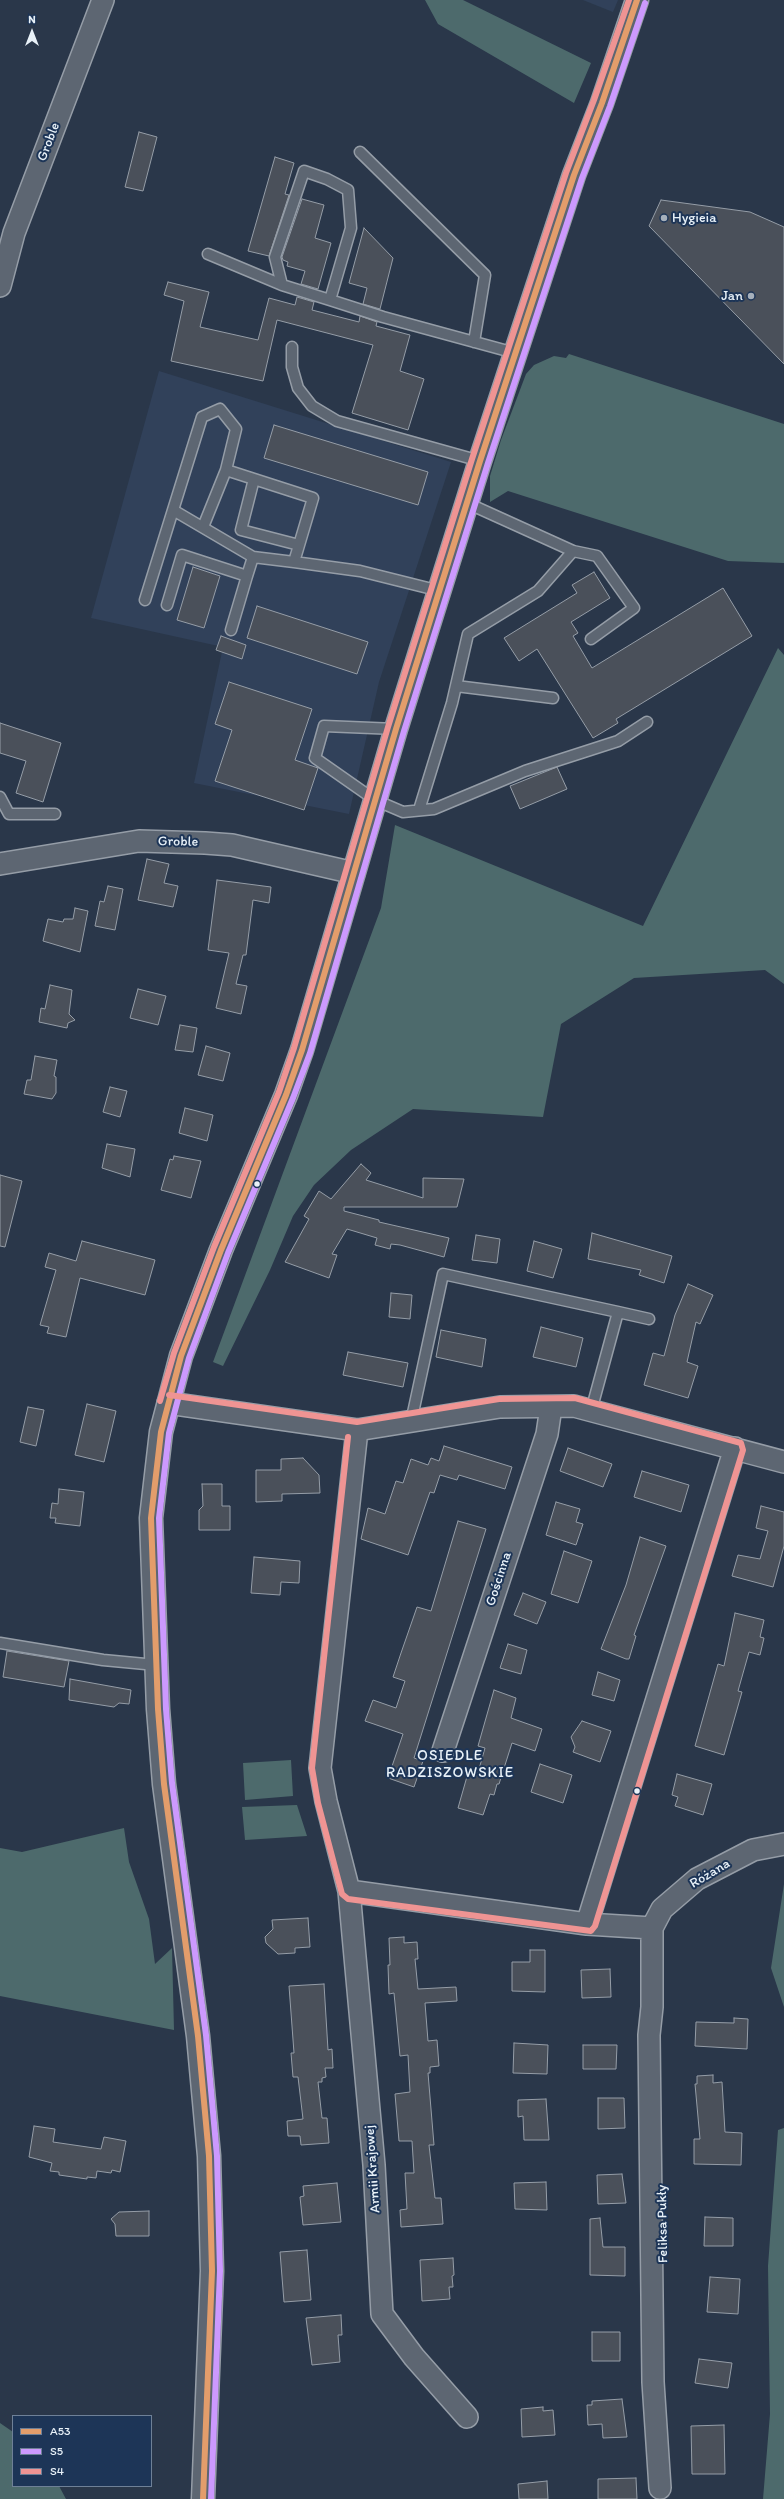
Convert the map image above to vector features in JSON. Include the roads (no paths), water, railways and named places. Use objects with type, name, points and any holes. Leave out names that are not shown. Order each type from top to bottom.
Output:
[{"type":"street","name":"Groble","points":[[0,286],[14,233],[103,0]]},
{"type":"street","points":[[203,2499],[212,2271],[209,2156],[198,2036],[164,1784],[156,1665],[151,1518],[161,1432],[181,1356],[221,1250],[286,1095],[376,800],[396,729],[480,461],[574,176],[602,103],[637,0]]},
{"type":"street","name":"Groble","points":[[0,864],[139,841],[198,842],[232,845],[354,873]]},
{"type":"street","points":[[168,1403],[357,1430],[500,1407],[574,1406],[784,1462]]},
{"type":"street","name":"Gościnna","points":[[443,1751],[547,1434],[551,1407]]},
{"type":"street","name":"Armii Krajowej","points":[[357,1430],[320,1768],[326,1801],[349,1891],[374,2165],[382,2314],[414,2357],[467,2417]]},
{"type":"street","points":[[587,1924],[735,1448]]},
{"type":"street","name":"Różana","points":[[652,1928],[662,1909],[697,1879],[753,1850],[784,1844]]},
{"type":"street","points":[[349,1891],[587,1924],[652,1928]]},
{"type":"street","name":"Feliksa Pukły","points":[[652,1928],[652,2007],[649,2035],[653,2382],[659,2443],[660,2488]]},
{"type":"lane","points":[[360,152],[485,275],[474,342]]},
{"type":"lane","points":[[282,285],[275,257],[304,171],[327,179],[348,190],[351,228],[330,300]]},
{"type":"lane","points":[[208,254],[282,285],[515,353]]},
{"type":"lane","points":[[292,348],[292,367],[298,388],[312,406],[337,421],[480,461]]},
{"type":"lane","points":[[145,600],[202,417],[220,409],[236,428],[226,470],[203,527]]},
{"type":"lane","points":[[226,470],[313,498],[294,562]]},
{"type":"lane","points":[[254,479],[241,530],[299,545]]},
{"type":"lane","points":[[467,503],[573,552],[597,556],[634,608],[591,639]]},
{"type":"lane","points":[[173,510],[253,557],[360,571],[440,591]]},
{"type":"lane","points":[[419,810],[456,686],[468,634],[538,591],[573,552]]},
{"type":"lane","points":[[166,605],[182,555],[248,576]]},
{"type":"lane","points":[[231,630],[253,557]]},
{"type":"lane","points":[[456,686],[553,698]]},
{"type":"lane","points":[[396,729],[324,726],[315,758],[376,800],[404,812],[434,809],[525,771],[618,741],[647,722]]},
{"type":"lane","points":[[0,797],[9,814],[55,814]]},
{"type":"lane","points":[[411,1422],[443,1274],[649,1319]]},
{"type":"lane","points":[[591,1411],[618,1312]]},
{"type":"lane","points":[[0,1643],[103,1660],[156,1665]]},
{"type":"place","name":"Hygieia","points":[[664,218]]},
{"type":"place","name":"Jan","points":[[751,296]]},
{"type":"district","name":"OSIEDLE RADZISZOWSKIE","points":[[450,1764]]}]
